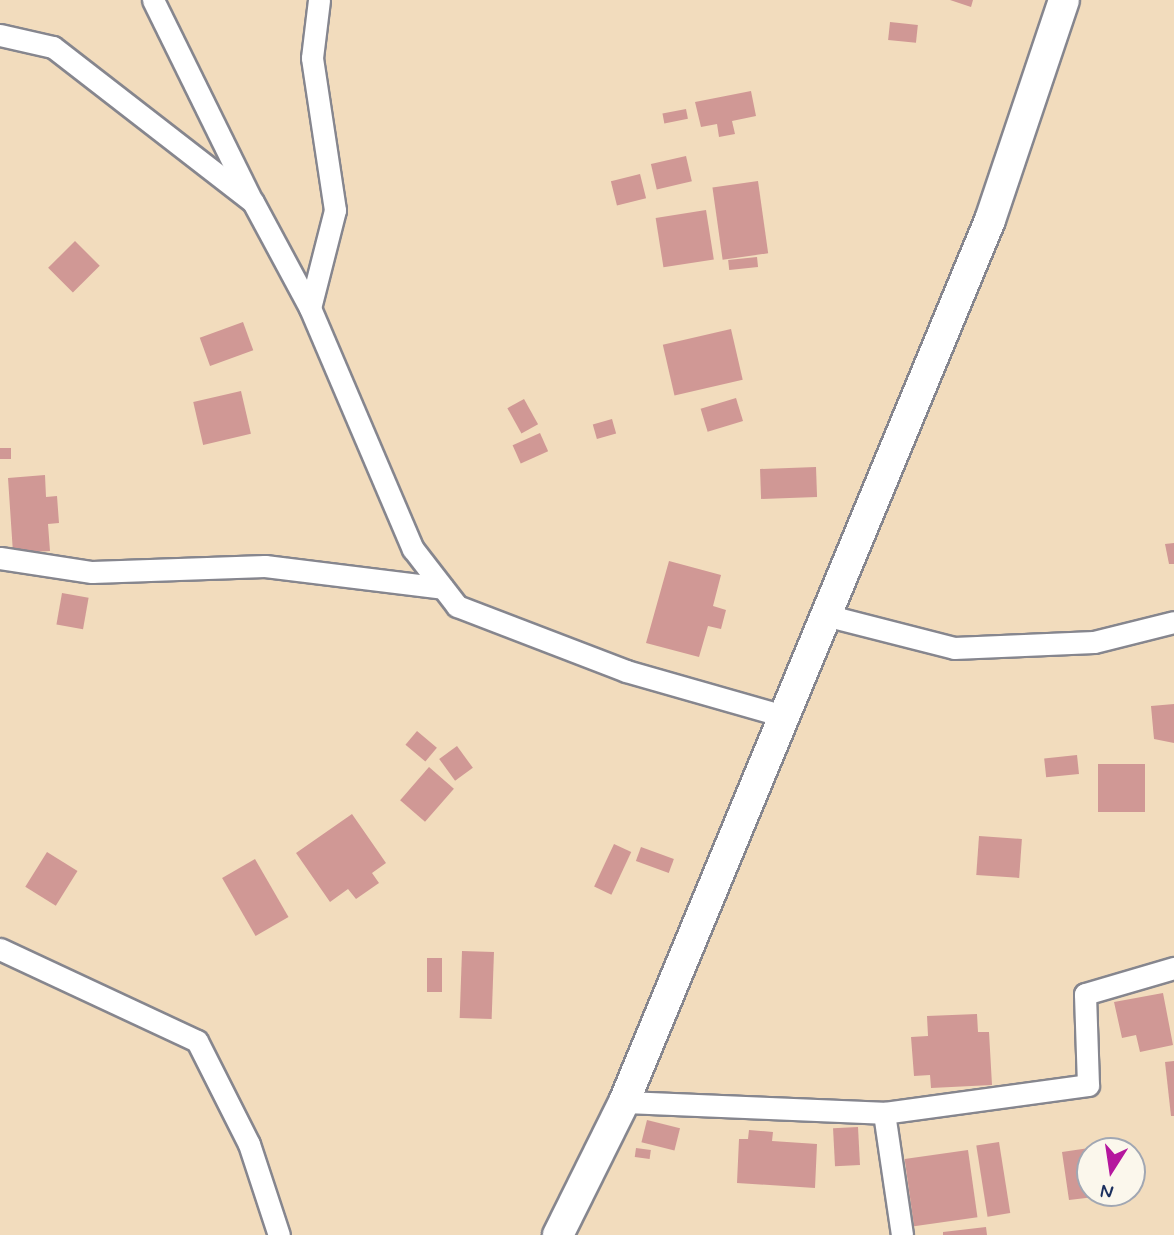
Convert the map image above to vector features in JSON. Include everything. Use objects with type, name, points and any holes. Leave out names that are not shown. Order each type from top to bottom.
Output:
[{"type":"main road","points":[[558,1235],[624,1102],[990,220],[1064,0]]},
{"type":"street","points":[[153,0],[253,202],[310,308],[413,549],[457,606],[626,671],[784,716]]},
{"type":"street","points":[[310,308],[335,210],[312,58],[319,0]]},
{"type":"street","points":[[0,36],[53,47],[253,202]]},
{"type":"street","points":[[0,558],[92,572],[265,566],[443,588]]},
{"type":"street","points":[[825,615],[954,648],[1094,642],[1174,622]]},
{"type":"street","points":[[0,949],[197,1041],[249,1144],[279,1235]]},
{"type":"street","points":[[624,1102],[884,1113],[1088,1085],[1085,994],[1174,968]]},
{"type":"street","points":[[884,1113],[902,1235]]},
{"type":"building","points":[[950,0],[973,0],[971,7]]},
{"type":"building","points":[[890,22],[918,25],[916,43],[888,40]]},
{"type":"building","points":[[751,91],[756,116],[732,121],[735,134],[719,137],[717,124],[701,127],[695,102]]},
{"type":"building","points":[[686,109],[688,119],[664,123],[662,114]]},
{"type":"building","points":[[686,156],[692,181],[657,189],[651,164]]},
{"type":"building","points":[[640,174],[646,198],[617,206],[611,181]]},
{"type":"building","points":[[758,181],[768,253],[723,260],[712,187]]},
{"type":"building","points":[[706,210],[714,259],[663,267],[656,218]]},
{"type":"building","points":[[75,241],[100,266],[73,293],[48,268]]},
{"type":"building","points":[[757,257],[758,267],[729,270],[728,260]]},
{"type":"building","points":[[243,322],[253,350],[210,366],[200,338]]},
{"type":"building","points":[[731,329],[743,380],[674,395],[663,345]]},
{"type":"building","points":[[241,391],[251,434],[203,445],[193,402]]},
{"type":"building","points":[[736,398],[743,421],[708,432],[701,409]]},
{"type":"building","points":[[524,399],[538,424],[521,434],[507,408]]},
{"type":"building","points":[[612,419],[616,433],[597,439],[593,425]]},
{"type":"building","points":[[540,433],[548,451],[521,463],[513,445]]},
{"type":"building","points":[[0,448],[11,448],[11,459],[0,459]]},
{"type":"building","points":[[816,467],[817,497],[761,499],[760,469]]},
{"type":"building","points":[[45,475],[46,497],[57,496],[59,523],[48,524],[50,551],[13,553],[8,478]]},
{"type":"building","points":[[1174,543],[1174,564],[1169,564],[1165,544]]},
{"type":"building","points":[[669,561],[721,575],[713,606],[726,610],[721,629],[708,626],[699,657],[646,643]]},
{"type":"building","points":[[62,593],[89,598],[83,629],[56,625]]},
{"type":"building","points":[[1174,704],[1174,743],[1154,739],[1151,706]]},
{"type":"building","points":[[417,731],[437,748],[425,762],[405,745]]},
{"type":"building","points":[[457,746],[473,768],[455,781],[439,759]]},
{"type":"building","points":[[1077,755],[1079,774],[1046,777],[1044,758]]},
{"type":"building","points":[[1098,764],[1145,764],[1145,812],[1098,812]]},
{"type":"building","points":[[429,767],[454,789],[425,822],[400,800]]},
{"type":"building","points":[[352,814],[386,863],[372,873],[379,883],[356,899],[348,889],[330,902],[296,853]]},
{"type":"building","points":[[979,836],[1022,839],[1019,878],[976,875]]},
{"type":"building","points":[[614,844],[631,852],[611,895],[594,887]]},
{"type":"building","points":[[641,847],[674,859],[669,873],[636,861]]},
{"type":"building","points":[[47,852],[78,871],[56,906],[25,887]]},
{"type":"building","points":[[255,859],[288,917],[256,936],[222,878]]},
{"type":"building","points":[[462,951],[494,952],[492,1019],[460,1018]]},
{"type":"building","points":[[427,958],[442,958],[442,992],[427,992]]},
{"type":"building","points":[[1163,993],[1173,1045],[1140,1052],[1136,1035],[1122,1038],[1114,1002]]},
{"type":"building","points":[[977,1014],[978,1032],[989,1032],[992,1085],[931,1088],[930,1075],[914,1076],[911,1037],[928,1036],[927,1016]]},
{"type":"building","points":[[1174,1061],[1174,1116],[1171,1116],[1165,1062]]},
{"type":"building","points":[[647,1120],[680,1128],[674,1151],[641,1142]]},
{"type":"building","points":[[858,1127],[860,1165],[835,1166],[833,1128]]},
{"type":"building","points":[[749,1130],[773,1132],[772,1141],[817,1144],[815,1188],[737,1183],[739,1139],[748,1139]]},
{"type":"building","points":[[999,1142],[1010,1213],[988,1217],[976,1146]]},
{"type":"building","points":[[636,1148],[651,1150],[650,1159],[635,1157]]},
{"type":"building","points":[[968,1150],[977,1217],[914,1226],[905,1159]]},
{"type":"building","points":[[1076,1150],[1076,1199],[1069,1200],[1062,1152]]},
{"type":"building","points":[[986,1227],[987,1235],[943,1235],[943,1232]]}]
